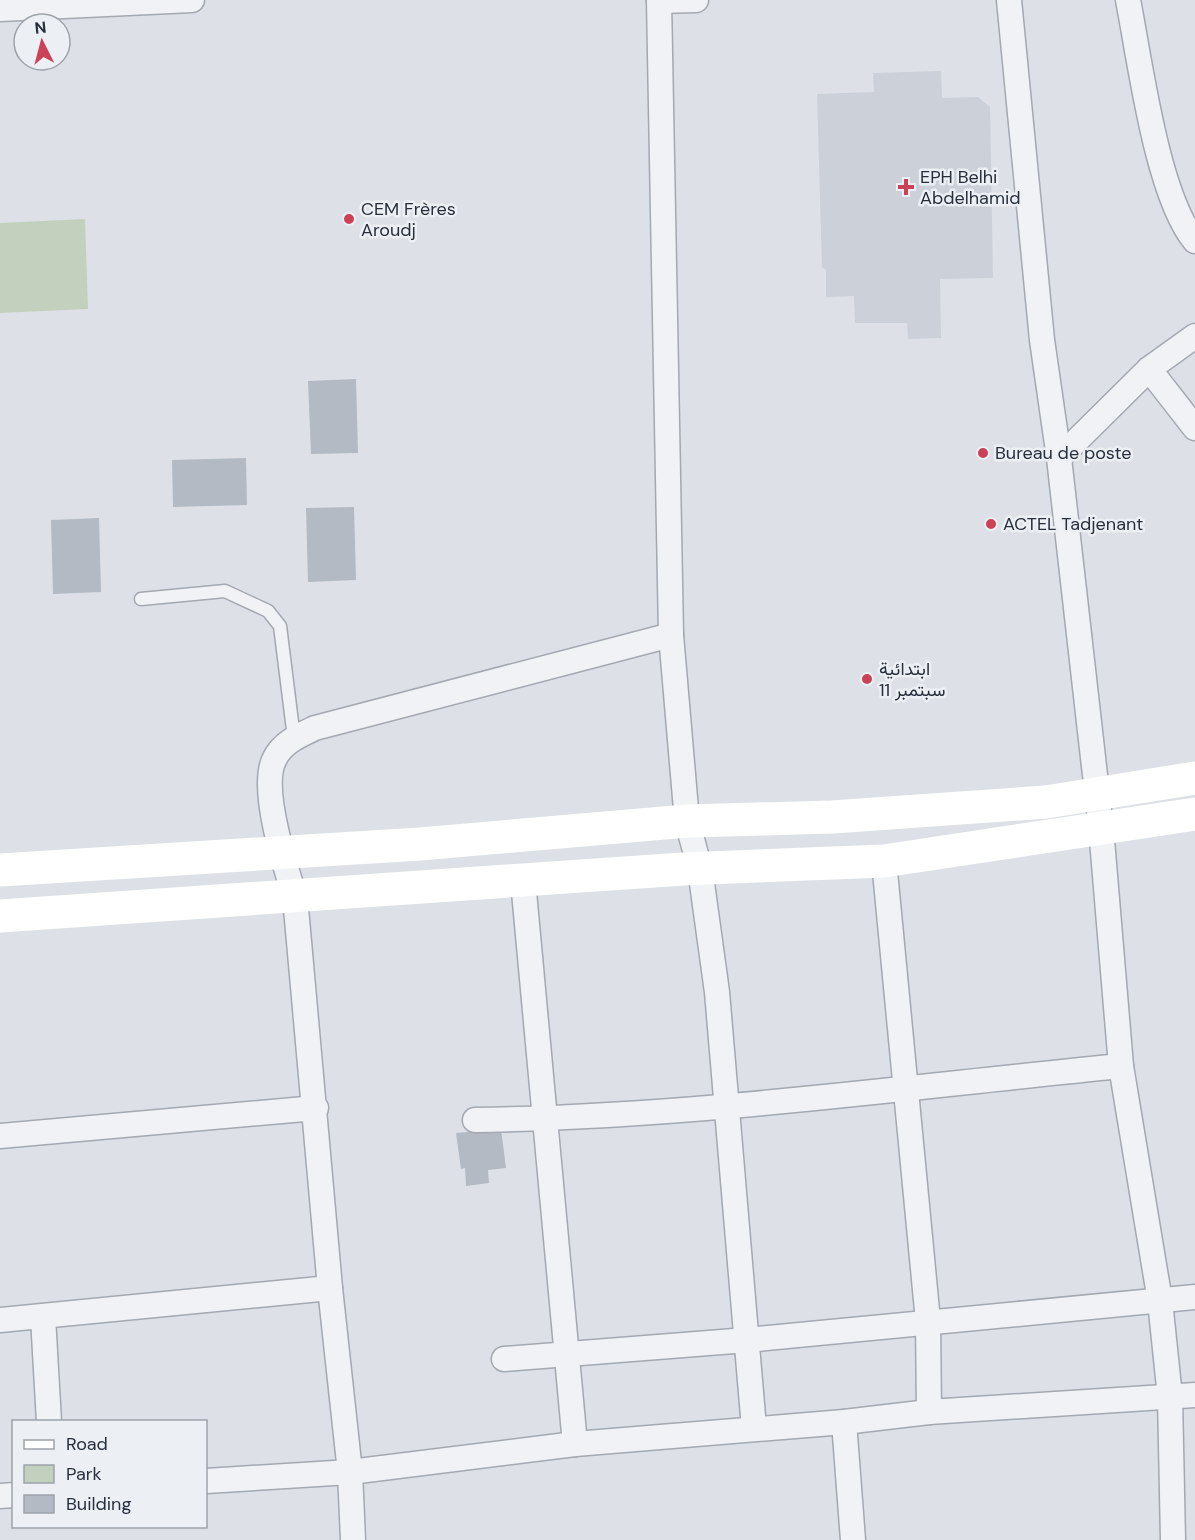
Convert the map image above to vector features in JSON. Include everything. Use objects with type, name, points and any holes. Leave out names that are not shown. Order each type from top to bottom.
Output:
[{"type":"street","points":[[0,9],[192,0]]},
{"type":"street","points":[[696,0],[659,1],[671,635],[687,820],[700,869],[717,992],[754,1428]]},
{"type":"street","points":[[1009,0],[1042,340],[1059,458],[1101,828],[1121,1066],[1160,1301],[1170,1397],[1173,1540]]},
{"type":"street","points":[[1128,0],[1168,185],[1177,215],[1195,241]]},
{"type":"street","points":[[1059,458],[1149,369],[1195,336]]},
{"type":"street","points":[[1149,369],[1195,428]]},
{"type":"street","points":[[353,1540],[350,1472],[330,1288],[316,1108],[295,897],[280,852],[269,780],[274,759],[294,738],[315,728],[671,635]]},
{"type":"street","points":[[0,870],[420,844],[687,820],[832,817],[1046,802],[1195,778]]},
{"type":"street","points":[[0,916],[700,869],[884,861],[1195,814]]},
{"type":"street","points":[[884,861],[928,1321],[929,1412]]},
{"type":"street","points":[[523,881],[547,1119],[575,1444]]},
{"type":"street","points":[[475,1120],[547,1119],[727,1105],[1121,1066]]},
{"type":"street","points":[[0,1136],[316,1108]]},
{"type":"street","points":[[0,1320],[330,1288]]},
{"type":"street","points":[[504,1359],[747,1340],[1195,1297]]},
{"type":"street","points":[[43,1317],[50,1420]]},
{"type":"street","points":[[207,1481],[350,1472],[575,1444],[844,1422],[929,1412],[1195,1395]]},
{"type":"street","points":[[844,1422],[853,1540]]},
{"type":"lane","points":[[141,599],[225,591],[268,611],[280,626],[294,738]]},
{"type":"shaded area","name":"EPH Belhi Abdelhamid","points":[[941,71],[942,98],[978,97],[990,107],[993,278],[940,279],[941,338],[908,339],[907,323],[855,323],[854,296],[826,297],[826,270],[822,267],[817,94],[874,92],[873,73]]},
{"type":"green space","points":[[85,219],[88,309],[0,313],[0,223]]},
{"type":"building","points":[[356,379],[358,453],[311,454],[308,381]]},
{"type":"building","points":[[246,458],[247,505],[173,507],[172,460]]},
{"type":"building","points":[[354,507],[356,580],[308,582],[306,508]]},
{"type":"building","points":[[99,518],[101,592],[53,594],[51,520]]},
{"type":"building","points":[[501,1129],[506,1168],[488,1170],[489,1183],[466,1186],[465,1168],[461,1169],[456,1133]]},
{"type":"place","name":"EPH Belhi Abdelhamid","points":[[906,187]]},
{"type":"place","name":"CEM Frères Aroudj","points":[[349,219]]},
{"type":"place","name":"Bureau de poste","points":[[983,453]]},
{"type":"place","name":"ACTEL Tadjenant","points":[[991,524]]},
{"type":"place","name":"ابتدائية 11 سبتمبر","points":[[867,679]]}]
